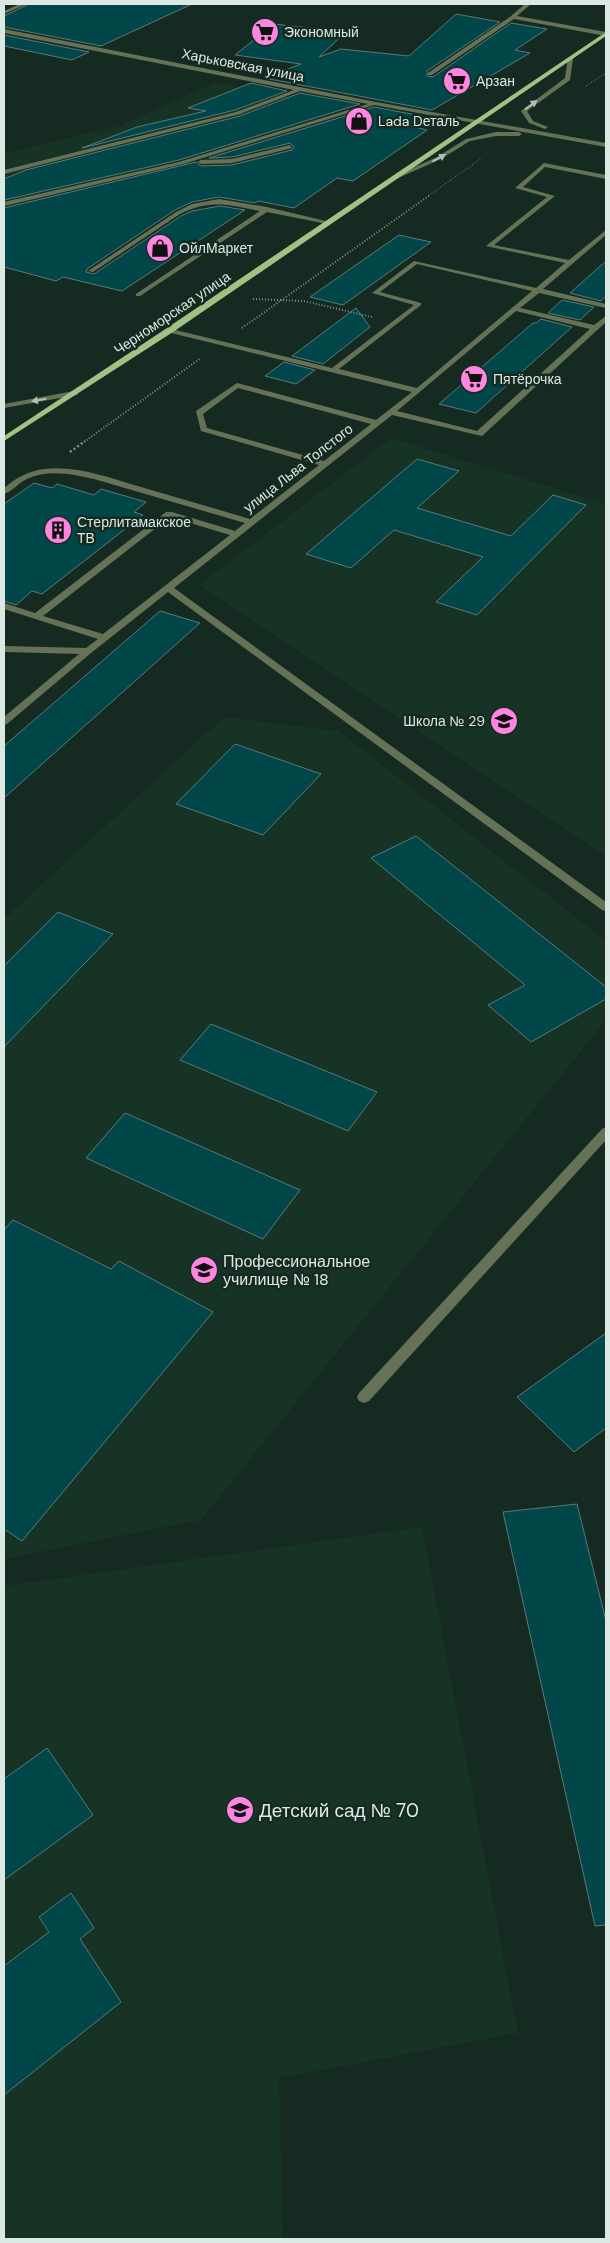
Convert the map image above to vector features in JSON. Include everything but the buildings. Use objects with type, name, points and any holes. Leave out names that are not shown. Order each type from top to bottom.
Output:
[{"type":"main road","name":"Черноморская улица","points":[[5,440],[606,34]]},
{"type":"street","points":[[4,13],[24,4]]},
{"type":"street","points":[[430,74],[513,17],[528,4]]},
{"type":"street","points":[[513,17],[606,34]]},
{"type":"street","name":"Харьковская улица","points":[[4,31],[376,104],[477,120],[606,145]]},
{"type":"street","points":[[570,59],[568,79],[525,108],[525,115],[531,122],[542,126],[606,141]]},
{"type":"street","points":[[4,172],[238,113],[300,89]]},
{"type":"street","points":[[4,204],[181,163],[349,110],[376,104]]},
{"type":"street","points":[[394,178],[425,165],[468,140],[496,134],[531,136],[606,150]]},
{"type":"street","points":[[181,163],[232,161],[290,147]]},
{"type":"street","points":[[570,262],[489,246],[552,196],[518,188],[544,164],[606,177]]},
{"type":"street","points":[[91,271],[178,213],[194,205],[219,201],[327,222]]},
{"type":"street","points":[[138,295],[267,209]]},
{"type":"street","name":"улица Льва Толстого","points":[[4,722],[88,651],[418,391],[606,232]]},
{"type":"street","points":[[334,370],[419,304],[375,293],[416,262],[606,306]]},
{"type":"street","points":[[515,309],[595,328]]},
{"type":"street","points":[[390,412],[479,434],[606,318]]},
{"type":"street","points":[[170,330],[418,391]]},
{"type":"street","points":[[325,464],[204,429],[199,413],[237,385],[377,423]]},
{"type":"street","points":[[4,406],[74,393]]},
{"type":"street","points":[[4,492],[26,476],[45,471],[73,472],[252,522]]},
{"type":"street","points":[[37,616],[169,514],[236,534]]},
{"type":"street","points":[[168,588],[606,907]]},
{"type":"street","points":[[4,606],[105,638]]},
{"type":"street","points":[[4,649],[88,651]]},
{"type":"street","points":[[364,1397],[606,1132]]},
{"type":"path","points":[[45,471],[488,153]]},
{"type":"path","points":[[248,299],[314,303],[380,318],[382,321],[378,325],[388,328]]},
{"type":"shaded area","points":[[215,82],[436,127],[351,179],[273,169],[4,256],[4,153],[120,126]]},
{"type":"shaded area","name":"Школа № 29","points":[[391,438],[606,504],[606,856],[199,585]]},
{"type":"shaded area","name":"Профессиональное училище № 18","points":[[224,717],[339,731],[606,941],[606,1020],[201,1520],[4,1559],[4,919]]},
{"type":"shaded area","name":"Детский сад № 70","points":[[422,1527],[518,2033],[279,2078],[283,2239],[4,2239],[4,1586]]},
{"type":"place","name":"Экономный","points":[[265,32]]},
{"type":"place","name":"Арзан","points":[[457,81]]},
{"type":"place","name":"Lada Dеталь","points":[[359,121]]},
{"type":"place","name":"ОйлМаркет","points":[[160,248]]},
{"type":"place","name":"Пятёрочка","points":[[474,379]]},
{"type":"place","name":"Стерлитамакское ТВ","points":[[58,530]]},
{"type":"place","name":"Школа № 29","points":[[504,721]]},
{"type":"place","name":"Профессиональное училище № 18","points":[[204,1270]]},
{"type":"place","name":"Детский сад № 70","points":[[240,1810]]}]
